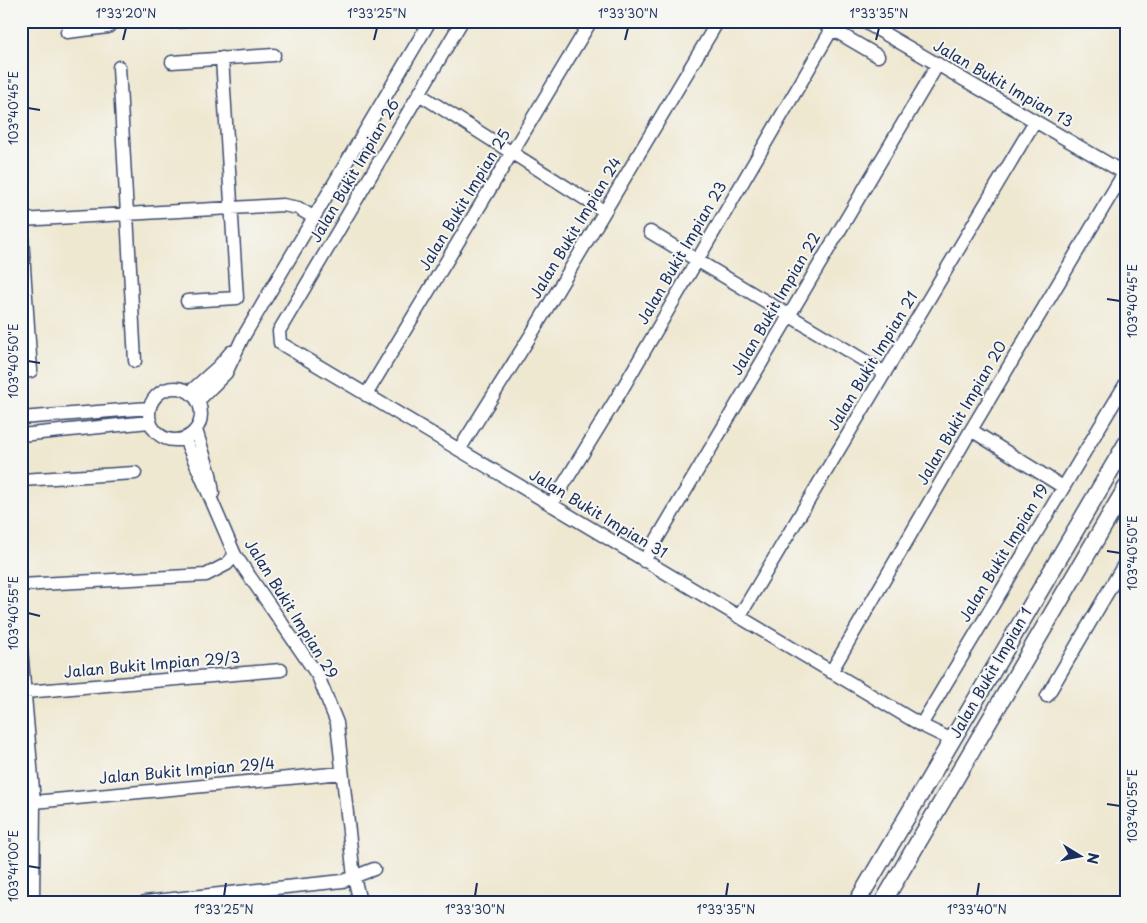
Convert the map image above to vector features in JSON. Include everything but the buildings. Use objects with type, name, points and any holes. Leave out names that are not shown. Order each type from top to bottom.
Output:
[{"type":"street","points":[[67,32],[108,27],[113,21]]},
{"type":"street","points":[[168,22],[184,21]]},
{"type":"street","points":[[194,397],[242,338],[430,21]]},
{"type":"street","name":"Jalan Bukit Impian 26","points":[[278,337],[279,331],[462,21]]},
{"type":"street","name":"Jalan Bukit Impian 25","points":[[366,395],[591,21]]},
{"type":"street","name":"Jalan Bukit Impian 24","points":[[459,450],[718,21]]},
{"type":"street","points":[[820,21],[878,56]]},
{"type":"street","name":"Jalan Bukit Impian 13","points":[[863,21],[1125,174]]},
{"type":"street","name":"Jalan Bukit Impian 23","points":[[551,505],[832,29]]},
{"type":"street","points":[[172,62],[274,55]]},
{"type":"street","points":[[187,302],[237,298],[222,58]]},
{"type":"street","name":"Jalan Bukit Impian 22","points":[[644,561],[938,64]]},
{"type":"street","points":[[119,67],[135,361]]},
{"type":"street","points":[[419,94],[604,211]]},
{"type":"street","name":"Jalan Bukit Impian 21","points":[[739,617],[1035,121]]},
{"type":"street","name":"Jalan Bukit Impian 20","points":[[832,672],[971,430],[1125,174]]},
{"type":"street","points":[[21,372],[31,371],[21,222],[284,204],[298,208],[314,217]]},
{"type":"street","points":[[650,232],[885,373]]},
{"type":"street","name":"Jalan Bukit Impian 31","points":[[278,337],[280,343],[284,346],[921,725]]},
{"type":"street","name":"Jalan Bukit Impian 19","points":[[921,725],[1126,383]]},
{"type":"street","points":[[182,389],[194,397],[201,413],[196,430],[185,439],[167,440],[159,436],[149,422],[149,408],[152,400],[166,390],[182,389]]},
{"type":"street","points":[[21,418],[149,408]]},
{"type":"street","points":[[95,413],[97,428]]},
{"type":"street","points":[[45,417],[46,433]]},
{"type":"street","points":[[21,435],[149,422]]},
{"type":"street","name":"Jalan Bukit Impian 29","points":[[196,430],[210,474],[216,513]]},
{"type":"street","points":[[971,430],[1063,486]]},
{"type":"street","name":"Jalan Bukit Impian 29","points":[[185,439],[236,555],[318,676],[337,723],[354,877],[360,902]]},
{"type":"street","name":"Jalan Bukit Impian 1","points":[[857,902],[1126,444]]},
{"type":"street","points":[[21,480],[134,473]]},
{"type":"street","name":"Jalan Bukit Impian 1","points":[[883,902],[1126,488]]},
{"type":"street","points":[[21,585],[206,575],[227,564],[236,555]]},
{"type":"street","points":[[1047,696],[1126,561]]},
{"type":"street","points":[[21,649],[34,802],[33,902]]},
{"type":"street","name":"Jalan Bukit Impian 29/3","points":[[25,692],[281,670]]},
{"type":"street","points":[[921,725],[952,740],[970,737],[984,730]]},
{"type":"street","points":[[952,740],[955,760],[954,779]]},
{"type":"street","name":"Jalan Bukit Impian 29/4","points":[[34,802],[342,773]]},
{"type":"street","points":[[145,902],[343,882],[374,869]]}]
